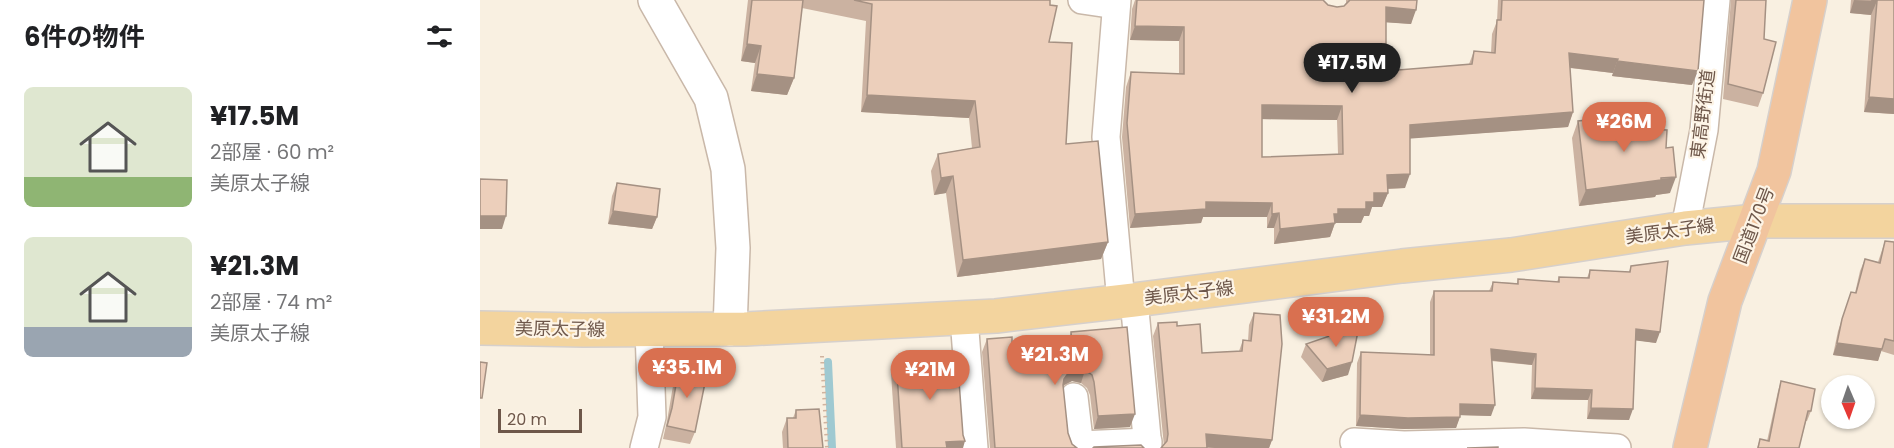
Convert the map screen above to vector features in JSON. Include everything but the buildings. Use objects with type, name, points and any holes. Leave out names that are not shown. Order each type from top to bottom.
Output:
[{"type":"highway","name":"国道170号","points":[[1690,448],[1725,301],[1774,171],[1810,0]]},
{"type":"main road","name":"美原太子線","points":[[480,328],[730,329],[813,327],[964,318],[1128,301],[1402,266],[1511,255],[1685,228],[1756,221],[1894,221]]},
{"type":"street","points":[[655,0],[711,98],[728,169],[733,248],[730,329]]},
{"type":"street","points":[[1074,397],[1080,447],[1148,445],[1106,137],[1116,2],[1082,0]]},
{"type":"street","name":"東高野街道","points":[[1685,228],[1704,130],[1716,0]]},
{"type":"street","points":[[964,318],[974,448]]},
{"type":"street","points":[[644,448],[652,417],[649,330]]},
{"type":"street","points":[[1354,442],[1404,445],[1524,442],[1617,448]]},
{"type":"path","points":[[813,327],[822,353],[827,448]]},
{"type":"waterway","points":[[828,362],[832,448]]}]
